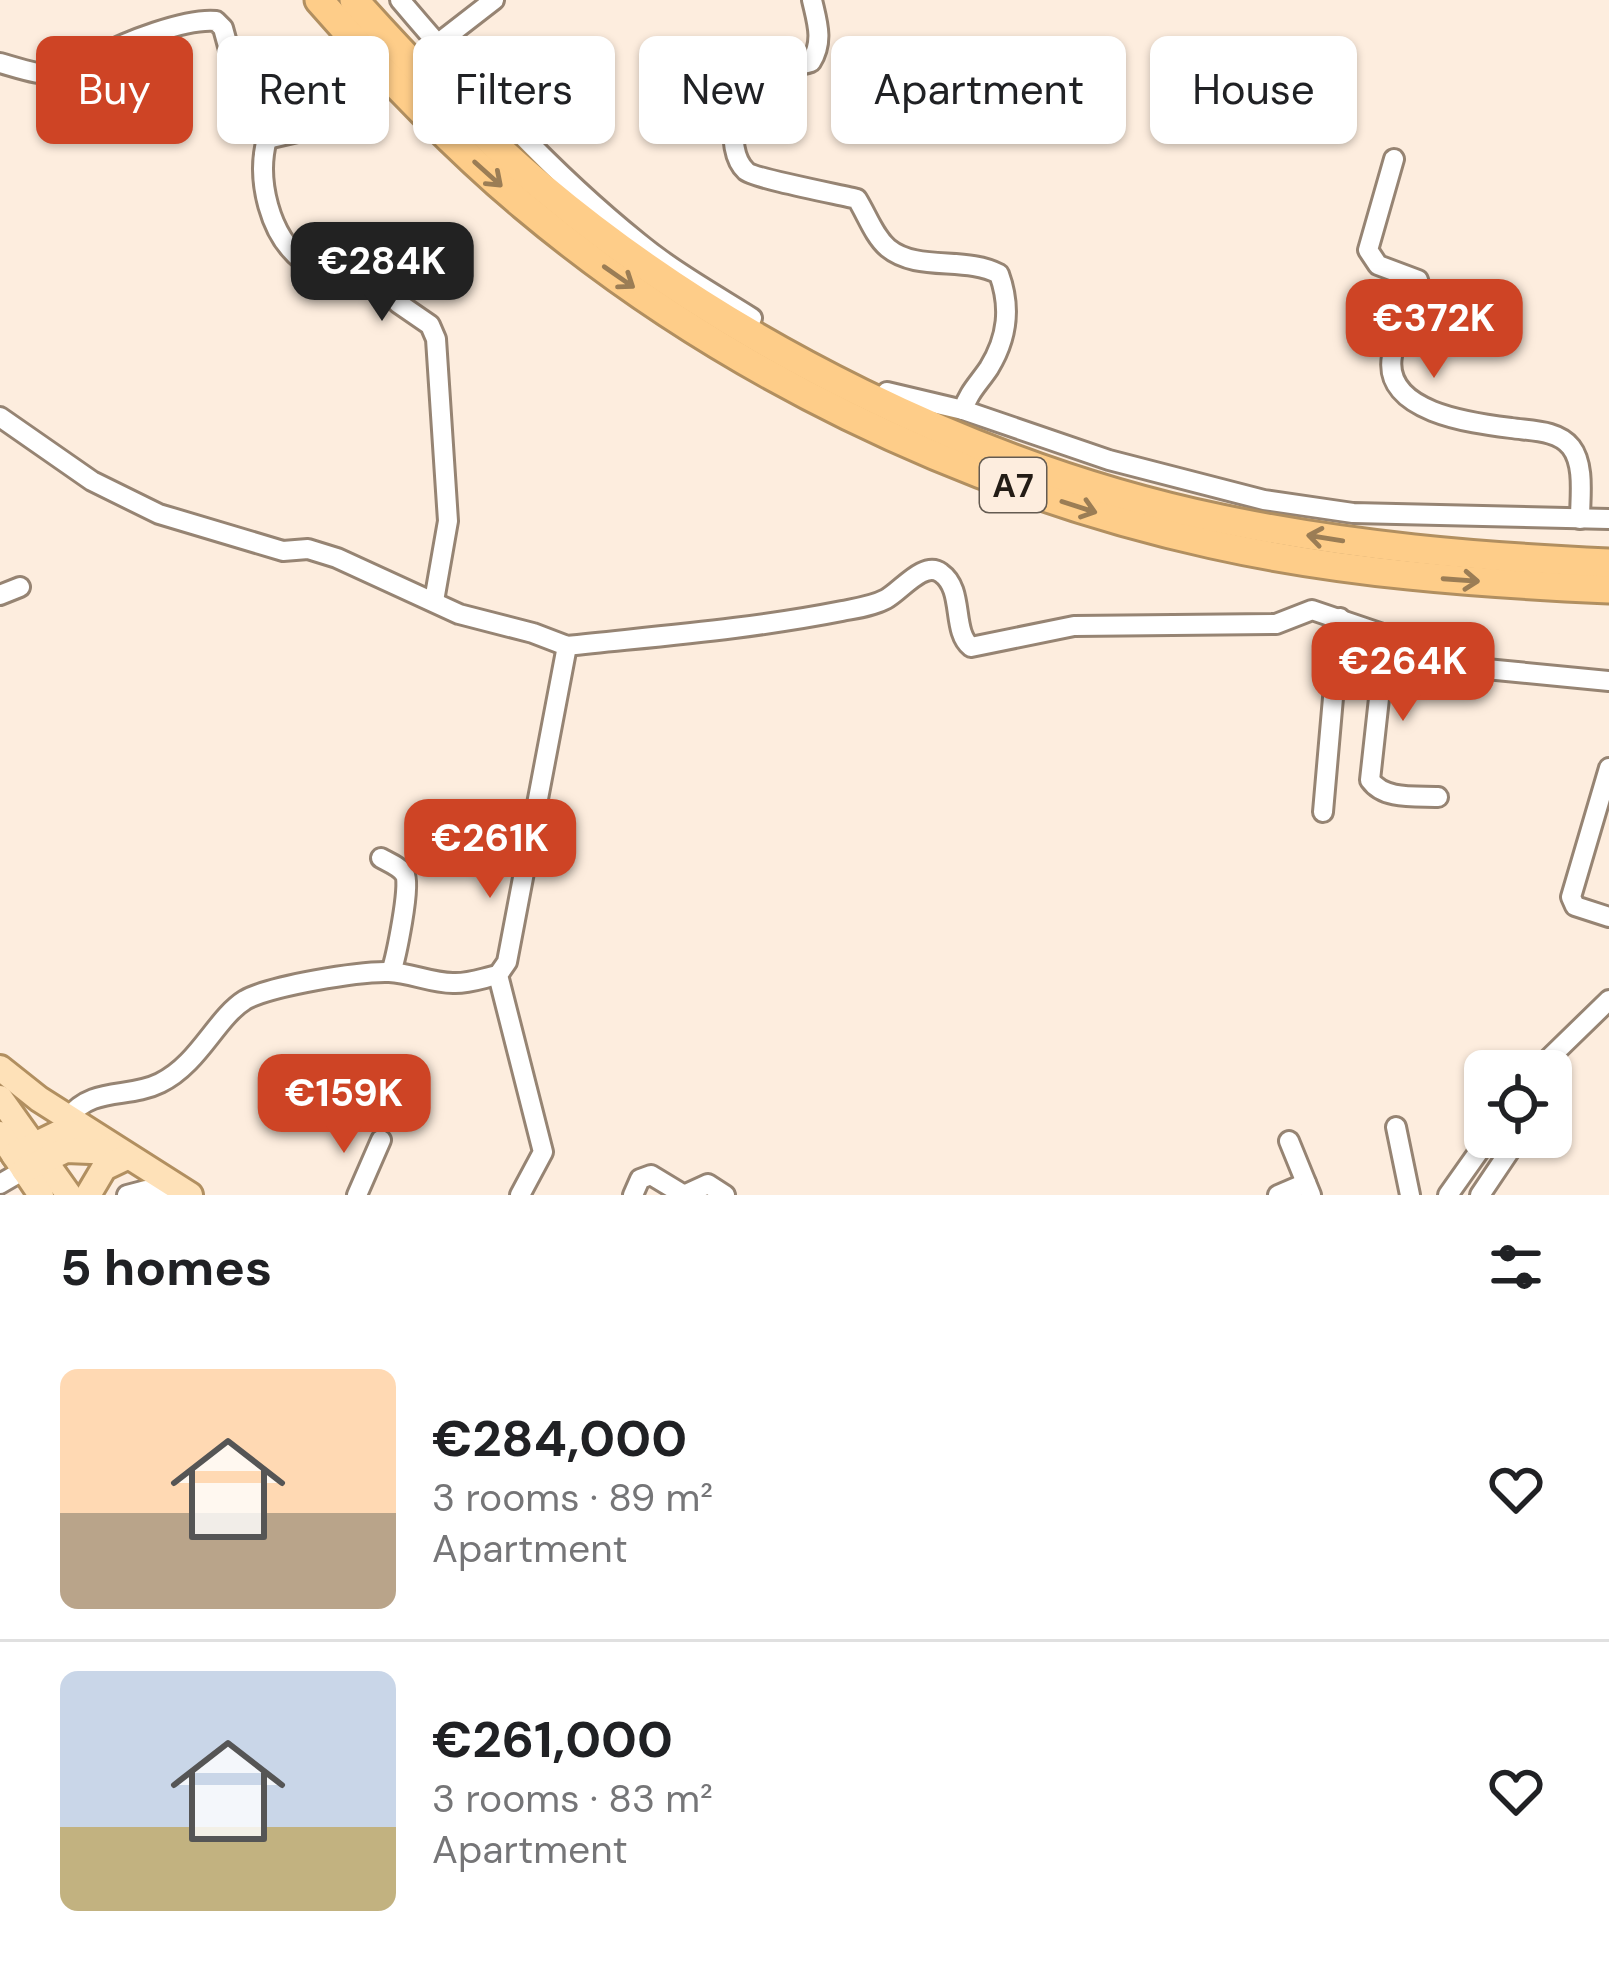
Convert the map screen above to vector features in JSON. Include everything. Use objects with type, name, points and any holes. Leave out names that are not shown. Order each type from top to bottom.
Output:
[{"type":"highway","name":"Α7","points":[[319,0],[439,129],[573,245],[725,346],[852,416],[926,450],[1057,500],[1213,544],[1388,574],[1609,589]]},
{"type":"highway","name":"Α7","points":[[354,0],[470,122],[586,222],[737,322],[863,392],[936,426],[1047,469],[1217,518],[1392,548],[1609,563]]},
{"type":"main road","points":[[0,1068],[186,1193]]},
{"type":"main road","points":[[0,1099],[19,1154],[41,1195]]},
{"type":"main road","points":[[19,1154],[61,1133],[97,1135]]},
{"type":"main road","points":[[19,1154],[84,1148],[133,1160]]},
{"type":"main road","points":[[19,1154],[69,1195]]},
{"type":"main road","points":[[88,1195],[104,1168],[133,1160]]},
{"type":"street","points":[[400,0],[422,36]]},
{"type":"street","points":[[448,36],[494,0]]},
{"type":"street","points":[[812,0],[819,32],[812,62],[762,71],[747,87],[731,128],[734,151],[746,171],[758,177],[857,200],[886,247],[901,256],[982,265],[999,274],[1008,299],[1006,328],[998,352],[963,410]]},
{"type":"street","points":[[0,64],[45,75],[77,72],[144,38],[205,20],[216,21],[225,36]]},
{"type":"street","points":[[266,144],[262,170],[278,236],[293,254],[304,262],[353,254],[398,302],[430,325],[436,339],[448,521],[434,601]]},
{"type":"street","points":[[531,144],[638,243],[676,269],[853,377],[906,400],[963,410],[1109,460],[1264,500],[1353,513],[1609,520]]},
{"type":"street","points":[[1394,159],[1368,250],[1378,265],[1418,280],[1420,287],[1392,354],[1391,373],[1398,390],[1408,400],[1476,422],[1563,439],[1580,466],[1580,519]]},
{"type":"street","points":[[0,417],[92,482],[159,514],[283,550],[308,549],[337,558],[459,614],[567,646],[798,620],[863,607],[883,601],[934,569],[952,590],[963,639],[971,647],[1074,626],[1267,625],[1312,610],[1486,669],[1609,681]]},
{"type":"street","points":[[0,596],[20,587]]},
{"type":"street","points":[[1323,812],[1340,618]]},
{"type":"street","points":[[1386,635],[1370,780],[1387,793],[1438,797]]},
{"type":"street","points":[[68,1118],[76,1106],[96,1097],[151,1087],[171,1077],[240,1003],[280,987],[392,972],[448,984],[498,975],[507,962],[567,646]]},
{"type":"street","points":[[1609,768],[1571,896],[1575,906],[1609,916]]},
{"type":"street","points":[[381,858],[408,880],[392,972]]},
{"type":"street","points":[[498,975],[543,1152],[520,1195]]},
{"type":"street","points":[[1558,1050],[1609,1000]]},
{"type":"street","points":[[1396,1127],[1410,1195]]},
{"type":"street","points":[[357,1195],[381,1140]]},
{"type":"street","points":[[1278,1195],[1309,1189],[1289,1141]]},
{"type":"street","points":[[0,1184],[19,1154]]},
{"type":"street","points":[[1448,1195],[1474,1158]]},
{"type":"street","points":[[1480,1195],[1505,1158]]},
{"type":"street","points":[[633,1195],[640,1179],[651,1175],[684,1195],[708,1184],[725,1195]]},
{"type":"street","points":[[127,1195],[150,1189],[186,1193]]}]
